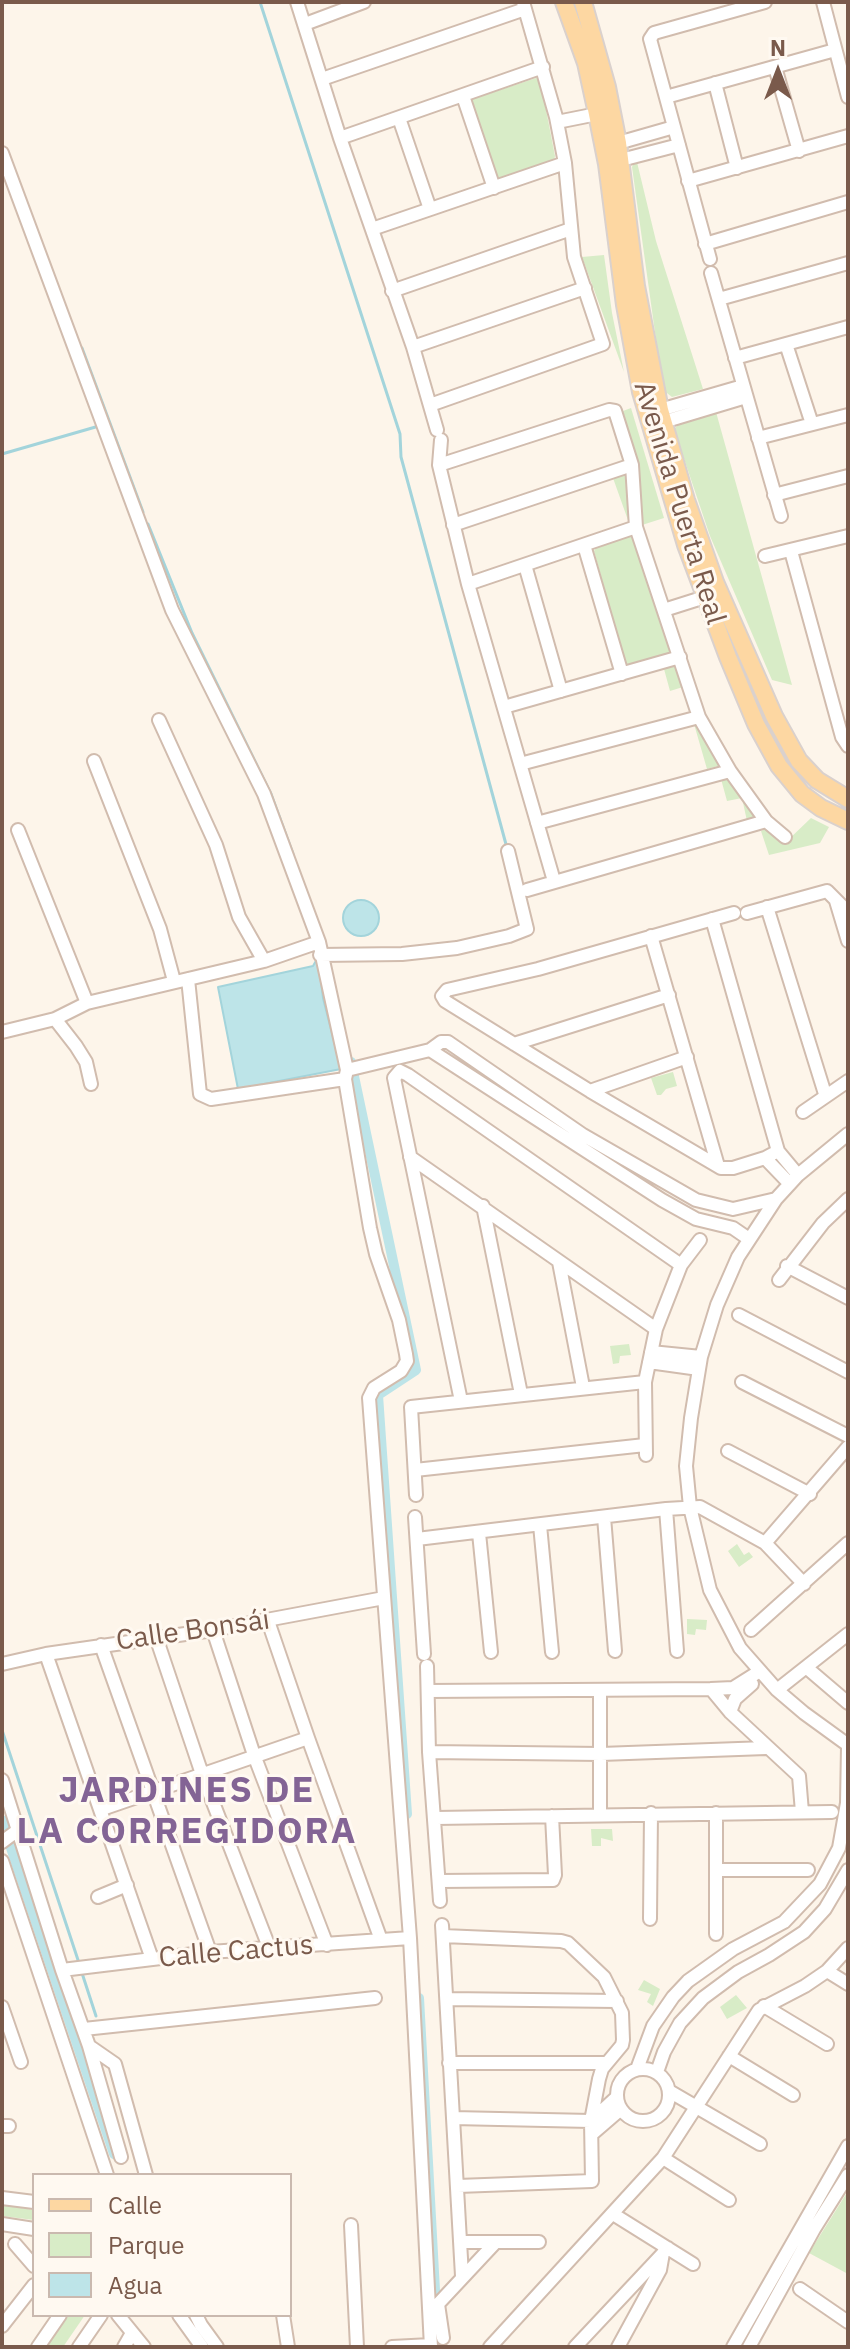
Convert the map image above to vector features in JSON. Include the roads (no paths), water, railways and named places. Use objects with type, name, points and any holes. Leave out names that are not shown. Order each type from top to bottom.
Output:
[{"type":"main road","name":"Avenida Puerta Real","points":[[564,2],[586,63],[597,111],[641,392],[668,488],[704,594],[756,724],[779,766],[802,794],[821,808],[848,821]]},
{"type":"main road","name":"Avenida Puerta Real","points":[[583,2],[607,87],[621,160],[636,286],[661,416],[677,472],[715,582],[774,716],[799,761],[817,780],[848,799]]},
{"type":"main road","points":[[756,724],[774,716]]},
{"type":"street","points":[[297,2],[340,138],[413,347],[439,435],[439,465],[468,584],[554,881]]},
{"type":"street","points":[[305,24],[364,2]]},
{"type":"street","points":[[710,259],[650,43],[651,35],[765,2]]},
{"type":"street","points":[[823,2],[848,97]]},
{"type":"street","points":[[322,79],[524,6],[557,120],[565,163],[574,257],[603,341],[601,347],[430,405]]},
{"type":"street","points":[[666,97],[835,50]]},
{"type":"street","points":[[340,138],[543,67]]},
{"type":"street","points":[[775,67],[799,151]]},
{"type":"street","points":[[715,83],[737,168]]},
{"type":"street","points":[[463,96],[494,188]]},
{"type":"street","points":[[557,120],[597,111]]},
{"type":"street","points":[[399,118],[430,209]]},
{"type":"street","points":[[618,143],[674,127]]},
{"type":"street","points":[[688,181],[848,136]]},
{"type":"street","points":[[621,160],[679,145]]},
{"type":"street","points":[[2,153],[5,170],[172,610],[264,794],[320,948],[346,1074],[376,1254],[399,1320],[407,1361],[401,1371],[374,1388],[370,1395],[410,1938],[435,2343]]},
{"type":"street","points":[[372,229],[565,163]]},
{"type":"street","points":[[705,244],[848,202]]},
{"type":"street","points":[[392,291],[571,229]]},
{"type":"street","points":[[719,299],[848,263]]},
{"type":"street","points":[[711,273],[735,358],[739,393],[758,438],[781,516]]},
{"type":"street","points":[[413,347],[585,288]]},
{"type":"street","points":[[735,358],[848,327]]},
{"type":"street","points":[[786,344],[812,424]]},
{"type":"street","points":[[661,416],[739,393]]},
{"type":"street","points":[[439,465],[611,410],[617,413],[632,465],[636,527],[699,717],[730,771],[766,821],[785,837]]},
{"type":"street","points":[[758,438],[848,415]]},
{"type":"street","points":[[453,525],[632,465]]},
{"type":"street","points":[[774,495],[848,476]]},
{"type":"street","points":[[468,584],[636,527]]},
{"type":"street","points":[[765,556],[848,538]]},
{"type":"street","points":[[584,545],[622,674]]},
{"type":"street","points":[[791,551],[842,737],[848,746]]},
{"type":"street","points":[[525,565],[561,691]]},
{"type":"street","points":[[662,606],[704,594]]},
{"type":"street","points":[[504,707],[680,657]]},
{"type":"street","points":[[520,764],[699,717]]},
{"type":"street","points":[[159,720],[216,845],[239,917],[264,961]]},
{"type":"street","points":[[94,761],[181,980],[200,1094],[211,1099],[346,1074],[430,1050],[551,1122],[691,1217],[733,1228],[749,1239]]},
{"type":"street","points":[[537,823],[730,771]]},
{"type":"street","points":[[527,890],[766,821]]},
{"type":"street","points":[[18,830],[87,1003]]},
{"type":"street","points":[[2,1032],[55,1019],[87,1003],[320,948],[402,954],[457,948],[509,936],[527,929],[508,851]]},
{"type":"street","points":[[778,1151],[733,1168],[718,1166],[590,1091],[445,1001],[442,996],[445,991],[825,891],[848,912]]},
{"type":"street","points":[[835,898],[848,941]]},
{"type":"street","points":[[767,907],[825,1094]]},
{"type":"street","points":[[712,919],[778,1151],[790,1176]]},
{"type":"street","points":[[651,936],[718,1166]]},
{"type":"street","points":[[514,1044],[669,995]]},
{"type":"street","points":[[55,1019],[86,1062],[91,1084]]},
{"type":"street","points":[[590,1091],[687,1057]]},
{"type":"street","points":[[461,1401],[394,1078],[400,1071],[681,1265]]},
{"type":"street","points":[[803,1112],[848,1081]]},
{"type":"street","points":[[551,1122],[583,1135],[696,1200],[733,1209],[776,1199]]},
{"type":"street","points":[[677,1651],[686,1466],[700,1363],[717,1305],[738,1257],[790,1176],[848,1134]]},
{"type":"street","points":[[410,1157],[656,1329]]},
{"type":"street","points":[[765,1158],[790,1176]]},
{"type":"street","points":[[779,1280],[787,1266],[848,1199]]},
{"type":"street","points":[[483,1206],[521,1394]]},
{"type":"street","points":[[415,1470],[646,1450],[645,1382],[656,1329],[681,1265],[700,1240]]},
{"type":"street","points":[[559,1262],[583,1387]]},
{"type":"street","points":[[787,1266],[848,1298]]},
{"type":"street","points":[[739,1315],[848,1372]]},
{"type":"street","points":[[650,1357],[700,1363]]},
{"type":"street","points":[[416,1495],[411,1407],[645,1382]]},
{"type":"street","points":[[742,1382],[848,1436]]},
{"type":"street","points":[[765,1543],[848,1447]]},
{"type":"street","points":[[728,1451],[810,1494]]},
{"type":"street","points":[[453,2118],[591,2128],[618,2103],[621,2079],[637,2069],[653,2026],[673,1997],[688,1981],[733,1949],[784,1922],[820,1884],[839,1848],[847,1803],[848,1746],[762,1673],[740,1648],[710,1590],[684,1508]]},
{"type":"street","points":[[417,1539],[684,1508],[765,1543],[804,1584]]},
{"type":"street","points":[[415,1517],[440,1901]]},
{"type":"street","points":[[604,1517],[615,1651]]},
{"type":"street","points":[[540,1525],[552,1652]]},
{"type":"street","points":[[479,1533],[491,1652]]},
{"type":"street","points":[[751,1630],[848,1543]]},
{"type":"street","name":"Calle Bonsái","points":[[2,1664],[101,1645],[268,1621],[384,1598]]},
{"type":"street","points":[[268,1621],[381,1940]]},
{"type":"street","points":[[213,1630],[254,1755],[327,1945]]},
{"type":"street","points":[[779,1688],[848,1634]]},
{"type":"street","points":[[156,1637],[202,1774],[269,1947]]},
{"type":"street","points":[[101,1645],[210,1952]]},
{"type":"street","points":[[46,1654],[152,1959]]},
{"type":"street","points":[[807,1668],[848,1703]]},
{"type":"street","points":[[730,1712],[735,1699],[762,1673]]},
{"type":"street","points":[[428,1691],[711,1689],[733,1688],[750,1682]]},
{"type":"street","points":[[711,1689],[766,1748],[799,1776],[802,1812]]},
{"type":"street","points":[[600,1690],[600,1814]]},
{"type":"street","points":[[102,1809],[308,1738]]},
{"type":"street","points":[[429,1752],[601,1754],[766,1748]]},
{"type":"street","points":[[2,1780],[62,1970],[84,2029],[121,2157]]},
{"type":"street","points":[[436,1818],[832,1812]]},
{"type":"street","points":[[650,1919],[651,1813]]},
{"type":"street","points":[[716,1813],[716,1934]]},
{"type":"street","points":[[440,1881],[553,1880],[552,1816]]},
{"type":"street","points":[[2,1842],[18,1830]]},
{"type":"street","points":[[2,1861],[106,2173]]},
{"type":"street","points":[[716,1870],[808,1870]]},
{"type":"street","points":[[657,2072],[680,2023],[703,1998],[738,1972],[804,1932],[825,1909],[848,1870]]},
{"type":"street","points":[[98,1897],[127,1885]]},
{"type":"street","points":[[458,2186],[588,2183],[593,2177],[591,2128],[599,2079],[622,2045],[622,2013],[604,1977],[582,1954],[564,1942],[442,1930],[462,2276]]},
{"type":"street","name":"Calle Cactus","points":[[62,1970],[210,1952],[410,1938]]},
{"type":"street","points":[[490,2347],[663,2158],[764,2006],[786,1998],[827,1971],[848,1948]]},
{"type":"street","points":[[827,1971],[848,1984]]},
{"type":"street","points":[[84,2029],[375,1998]]},
{"type":"street","points":[[447,1999],[617,2001]]},
{"type":"street","points":[[764,2006],[827,2044]]},
{"type":"street","points":[[2,2010],[21,2062]]},
{"type":"street","points":[[89,2046],[115,2064],[145,2173]]},
{"type":"street","points":[[729,2056],[793,2095]]},
{"type":"street","points":[[449,2063],[607,2063]]},
{"type":"street","points":[[618,2103],[636,2120],[647,2121],[665,2109],[669,2091],[665,2079],[657,2072],[637,2069]]},
{"type":"street","points":[[669,2091],[760,2144]]},
{"type":"street","points":[[749,2347],[848,2146]]},
{"type":"street","points":[[663,2158],[729,2200]]},
{"type":"street","points":[[733,2347],[809,2226],[848,2175]]},
{"type":"street","points":[[2,2198],[32,2202]]},
{"type":"street","points":[[613,2214],[666,2251],[693,2264]]},
{"type":"street","points":[[2,2224],[32,2229]]},
{"type":"street","points":[[351,2225],[357,2347]]},
{"type":"street","points":[[460,2242],[539,2242]]},
{"type":"street","points":[[435,2343],[438,2304],[495,2243]]},
{"type":"street","points":[[15,2244],[32,2264]]},
{"type":"street","points":[[575,2347],[666,2251]]},
{"type":"street","points":[[618,2347],[660,2270],[666,2251]]},
{"type":"street","points":[[2,2326],[32,2288]]},
{"type":"street","points":[[800,2289],[848,2322]]},
{"type":"street","points":[[38,2347],[59,2317]]},
{"type":"street","points":[[79,2347],[100,2317]]},
{"type":"street","points":[[120,2317],[144,2347]]},
{"type":"street","points":[[180,2317],[202,2347]]},
{"type":"street","points":[[197,2317],[217,2347]]},
{"type":"street","points":[[283,2317],[288,2347]]},
{"type":"street","points":[[124,2347],[132,2333]]},
{"type":"street","points":[[392,2347],[435,2343]]},
{"type":"water","points":[[361,900],[374,905],[379,918],[374,931],[361,936],[348,931],[343,918],[348,905]]},
{"type":"water","points":[[318,957],[323,998],[341,1069],[238,1089],[218,987],[313,966]]},
{"type":"waterway","points":[[260,2],[400,434],[401,457],[507,848]]},
{"type":"waterway","points":[[82,348],[143,512]]},
{"type":"waterway","points":[[2,454],[99,426]]},
{"type":"waterway","points":[[148,524],[192,633],[271,794],[293,854]]},
{"type":"waterway","points":[[351,1062],[416,1370],[378,1395],[407,1814]]},
{"type":"waterway","points":[[2,1730],[79,1963]]},
{"type":"waterway","points":[[2,1820],[5,1831]]},
{"type":"waterway","points":[[10,1845],[114,2154]]},
{"type":"waterway","points":[[81,1970],[96,2016]]},
{"type":"waterway","points":[[419,1998],[436,2309]]},
{"type":"district","name":"JARDINES DE LA CORREGIDORA","points":[[187,1812]]}]
